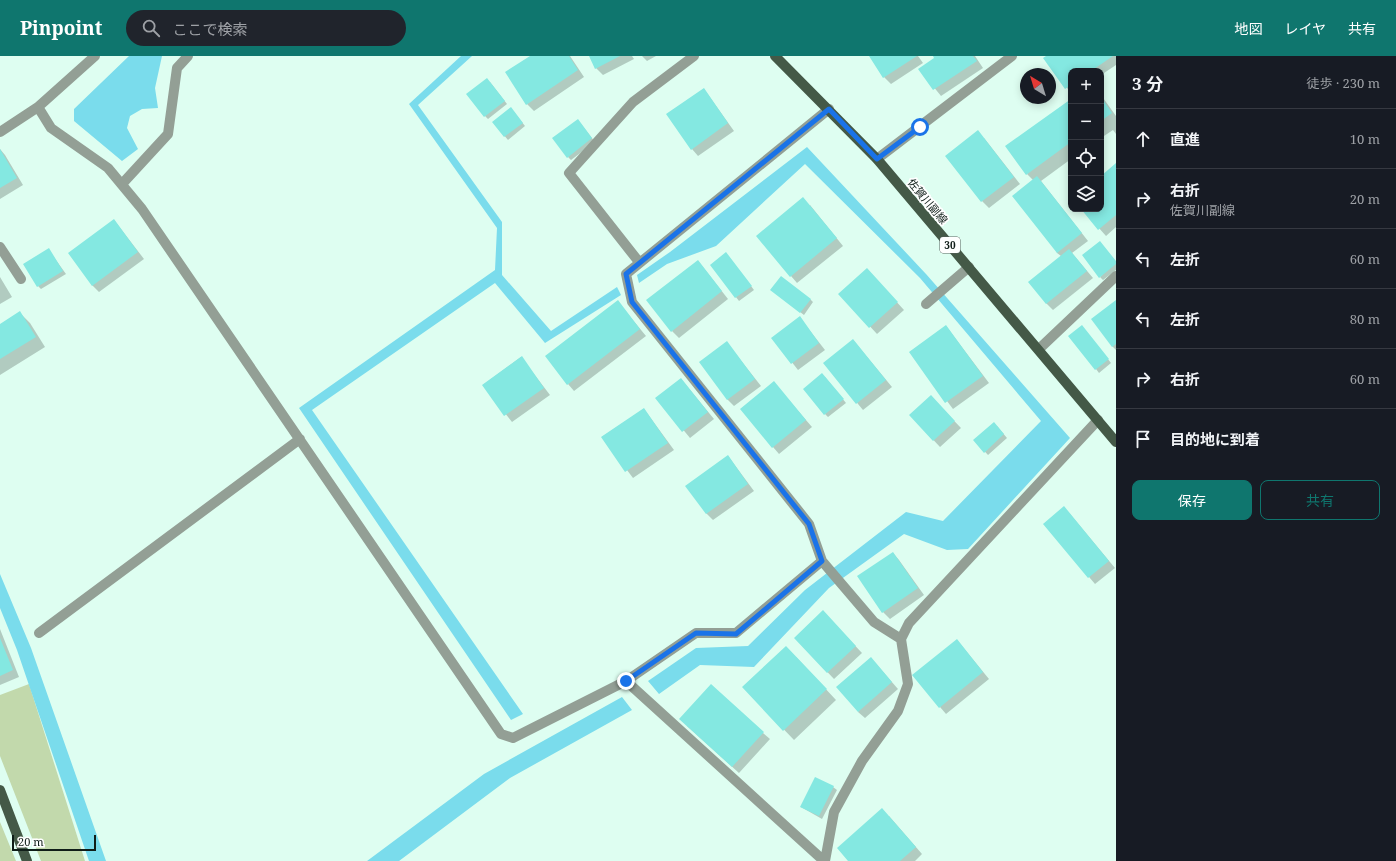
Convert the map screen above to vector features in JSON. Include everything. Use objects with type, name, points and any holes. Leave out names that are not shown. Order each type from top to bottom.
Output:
[{"type":"main road","name":"佐賀川副線","points":[[775,56],[877,159],[1116,442]]},
{"type":"main road","points":[[0,790],[27,861]]},
{"type":"street","points":[[0,132],[38,107],[95,56]]},
{"type":"street","points":[[122,184],[168,134],[176,68],[188,56]]},
{"type":"street","points":[[639,262],[569,173],[633,102],[694,56]]},
{"type":"street","points":[[877,159],[1012,56]]},
{"type":"street","points":[[38,107],[51,128],[108,168],[142,209],[501,734],[513,738],[626,681],[696,633],[736,634],[822,561]]},
{"type":"street","points":[[829,109],[626,274],[632,302],[809,524],[822,561],[851,597],[874,622],[901,639]]},
{"type":"street","points":[[0,246],[21,279]]},
{"type":"street","points":[[926,304],[969,267]]},
{"type":"street","points":[[1039,349],[1116,276]]},
{"type":"street","points":[[825,861],[834,812],[862,761],[898,711],[908,684],[901,639],[910,623],[1098,420]]},
{"type":"street","points":[[39,633],[300,439]]},
{"type":"street","points":[[626,681],[825,861]]},
{"type":"green space","points":[[29,684],[85,861],[41,861],[0,756],[0,695]]},
{"type":"green space","points":[[0,822],[16,861],[0,861]]},
{"type":"water","points":[[129,56],[162,56],[155,88],[158,108],[142,109],[130,116],[127,128],[138,149],[122,161],[74,121],[74,109]]},
{"type":"water","points":[[461,56],[472,56],[418,105],[502,222],[502,275],[551,331],[617,287],[621,295],[545,343],[495,283],[312,410],[523,714],[511,720],[299,408],[495,270],[497,228],[409,104]]},
{"type":"water","points":[[807,147],[926,274],[1070,438],[968,549],[947,550],[904,534],[829,588],[754,667],[700,665],[659,694],[648,681],[696,648],[748,646],[805,590],[906,512],[943,521],[1041,421],[920,278],[805,164],[716,246],[667,264],[639,283],[637,275],[670,252]]},
{"type":"water","points":[[0,574],[31,648],[106,861],[89,861],[17,650],[0,608]]},
{"type":"water","points":[[622,697],[632,710],[510,778],[399,861],[367,861],[484,774]]},
{"type":"building","points":[[530,56],[569,56],[578,70],[526,105],[505,72]]},
{"type":"building","points":[[589,56],[620,56],[595,69]]},
{"type":"building","points":[[869,56],[917,56],[883,78]]},
{"type":"building","points":[[933,56],[973,56],[977,61],[933,90],[918,69],[934,58]]},
{"type":"building","points":[[1046,56],[1113,56],[1095,68],[1068,68],[1068,87],[1065,89],[1056,76],[1056,68],[1050,68],[1043,58]]},
{"type":"building","points":[[487,78],[505,101],[484,117],[466,94]]},
{"type":"building","points":[[704,88],[728,123],[691,150],[666,114]]},
{"type":"building","points":[[1068,101],[1068,144],[1026,175],[1005,146]]},
{"type":"building","points":[[1104,101],[1112,113],[1104,119]]},
{"type":"building","points":[[511,107],[523,123],[504,137],[492,122]]},
{"type":"building","points":[[578,119],[592,138],[567,158],[552,138]]},
{"type":"building","points":[[978,130],[1014,177],[981,202],[945,156]]},
{"type":"building","points":[[0,149],[17,178],[0,188]]},
{"type":"building","points":[[1116,163],[1116,215],[1098,230],[1083,212],[1104,212],[1104,173]]},
{"type":"building","points":[[1037,176],[1082,233],[1057,253],[1012,196]]},
{"type":"building","points":[[803,197],[837,238],[790,277],[756,236]]},
{"type":"building","points":[[114,219],[138,252],[92,286],[68,253]]},
{"type":"building","points":[[1100,241],[1116,261],[1116,264],[1099,278],[1082,255]]},
{"type":"building","points":[[49,248],[63,271],[37,287],[23,264]]},
{"type":"building","points":[[1069,249],[1087,271],[1046,304],[1028,282]]},
{"type":"building","points":[[726,252],[752,286],[735,298],[710,265]]},
{"type":"building","points":[[698,260],[722,291],[671,332],[646,300]]},
{"type":"building","points":[[867,268],[898,302],[869,328],[838,294]]},
{"type":"building","points":[[781,276],[811,299],[800,313],[770,290]]},
{"type":"building","points":[[618,300],[640,329],[567,385],[545,356]]},
{"type":"building","points":[[1116,300],[1116,344],[1112,347],[1091,319]]},
{"type":"building","points":[[20,311],[36,337],[0,359],[0,324]]},
{"type":"building","points":[[800,316],[819,343],[791,364],[771,338]]},
{"type":"building","points":[[946,325],[983,376],[945,403],[909,352]]},
{"type":"building","points":[[1082,325],[1109,359],[1095,370],[1068,336]]},
{"type":"building","points":[[853,339],[886,380],[856,404],[823,363]]},
{"type":"building","points":[[727,341],[755,379],[727,400],[699,362]]},
{"type":"building","points":[[522,356],[544,388],[504,416],[482,385]]},
{"type":"building","points":[[822,373],[844,399],[824,415],[803,389]]},
{"type":"building","points":[[681,378],[708,412],[682,432],[655,398]]},
{"type":"building","points":[[774,381],[806,420],[772,448],[740,409]]},
{"type":"building","points":[[931,395],[955,421],[933,441],[909,415]]},
{"type":"building","points":[[644,408],[668,443],[625,472],[601,437]]},
{"type":"building","points":[[994,422],[1004,434],[984,453],[973,440]]},
{"type":"building","points":[[728,455],[748,484],[706,514],[685,486]]},
{"type":"building","points":[[1064,506],[1109,561],[1088,578],[1043,524]]},
{"type":"building","points":[[893,552],[918,588],[882,613],[857,576]]},
{"type":"building","points":[[823,610],[856,646],[827,673],[794,638]]},
{"type":"building","points":[[0,638],[13,670],[0,676]]},
{"type":"building","points":[[957,639],[983,672],[939,708],[912,675]]},
{"type":"building","points":[[786,646],[827,689],[783,731],[742,687]]},
{"type":"building","points":[[871,657],[892,682],[858,712],[836,687]]},
{"type":"building","points":[[711,684],[764,732],[732,767],[679,719]]},
{"type":"building","points":[[815,777],[834,786],[819,816],[800,807]]},
{"type":"building","points":[[882,808],[916,847],[900,861],[848,861],[837,848]]},
{"type":"route","points":[[626,681],[696,633],[736,634],[822,561],[809,524],[632,302],[626,274],[829,109],[877,159],[920,127]]}]
